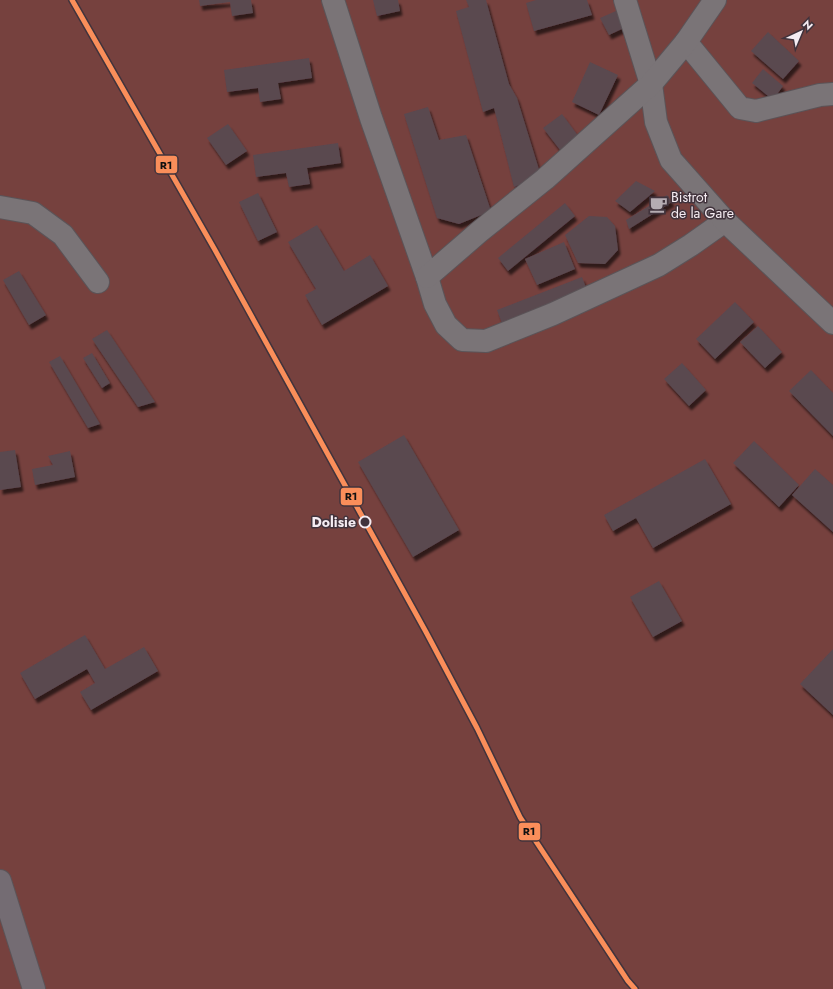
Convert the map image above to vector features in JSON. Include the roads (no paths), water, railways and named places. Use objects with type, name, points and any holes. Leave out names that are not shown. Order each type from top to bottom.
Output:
[{"type":"main road","points":[[0,881],[34,989]]},
{"type":"street","points":[[334,0],[371,118],[427,277],[435,304],[446,325],[462,340],[486,341],[553,314],[659,265],[725,221]]},
{"type":"street","points":[[625,0],[651,84],[656,122],[671,160],[725,221],[833,323]]},
{"type":"street","points":[[427,277],[479,232],[545,179],[651,84],[686,42],[715,0]]},
{"type":"street","points":[[686,42],[740,108],[756,111],[833,94]]},
{"type":"street","points":[[0,207],[32,213],[63,235],[98,282]]},
{"type":"railway","points":[[72,0],[278,362],[477,728]]},
{"type":"place","name":"Bistrot de la Gare","points":[[658,205]]},
{"type":"place","name":"Dolisie","points":[[365,522]]}]
